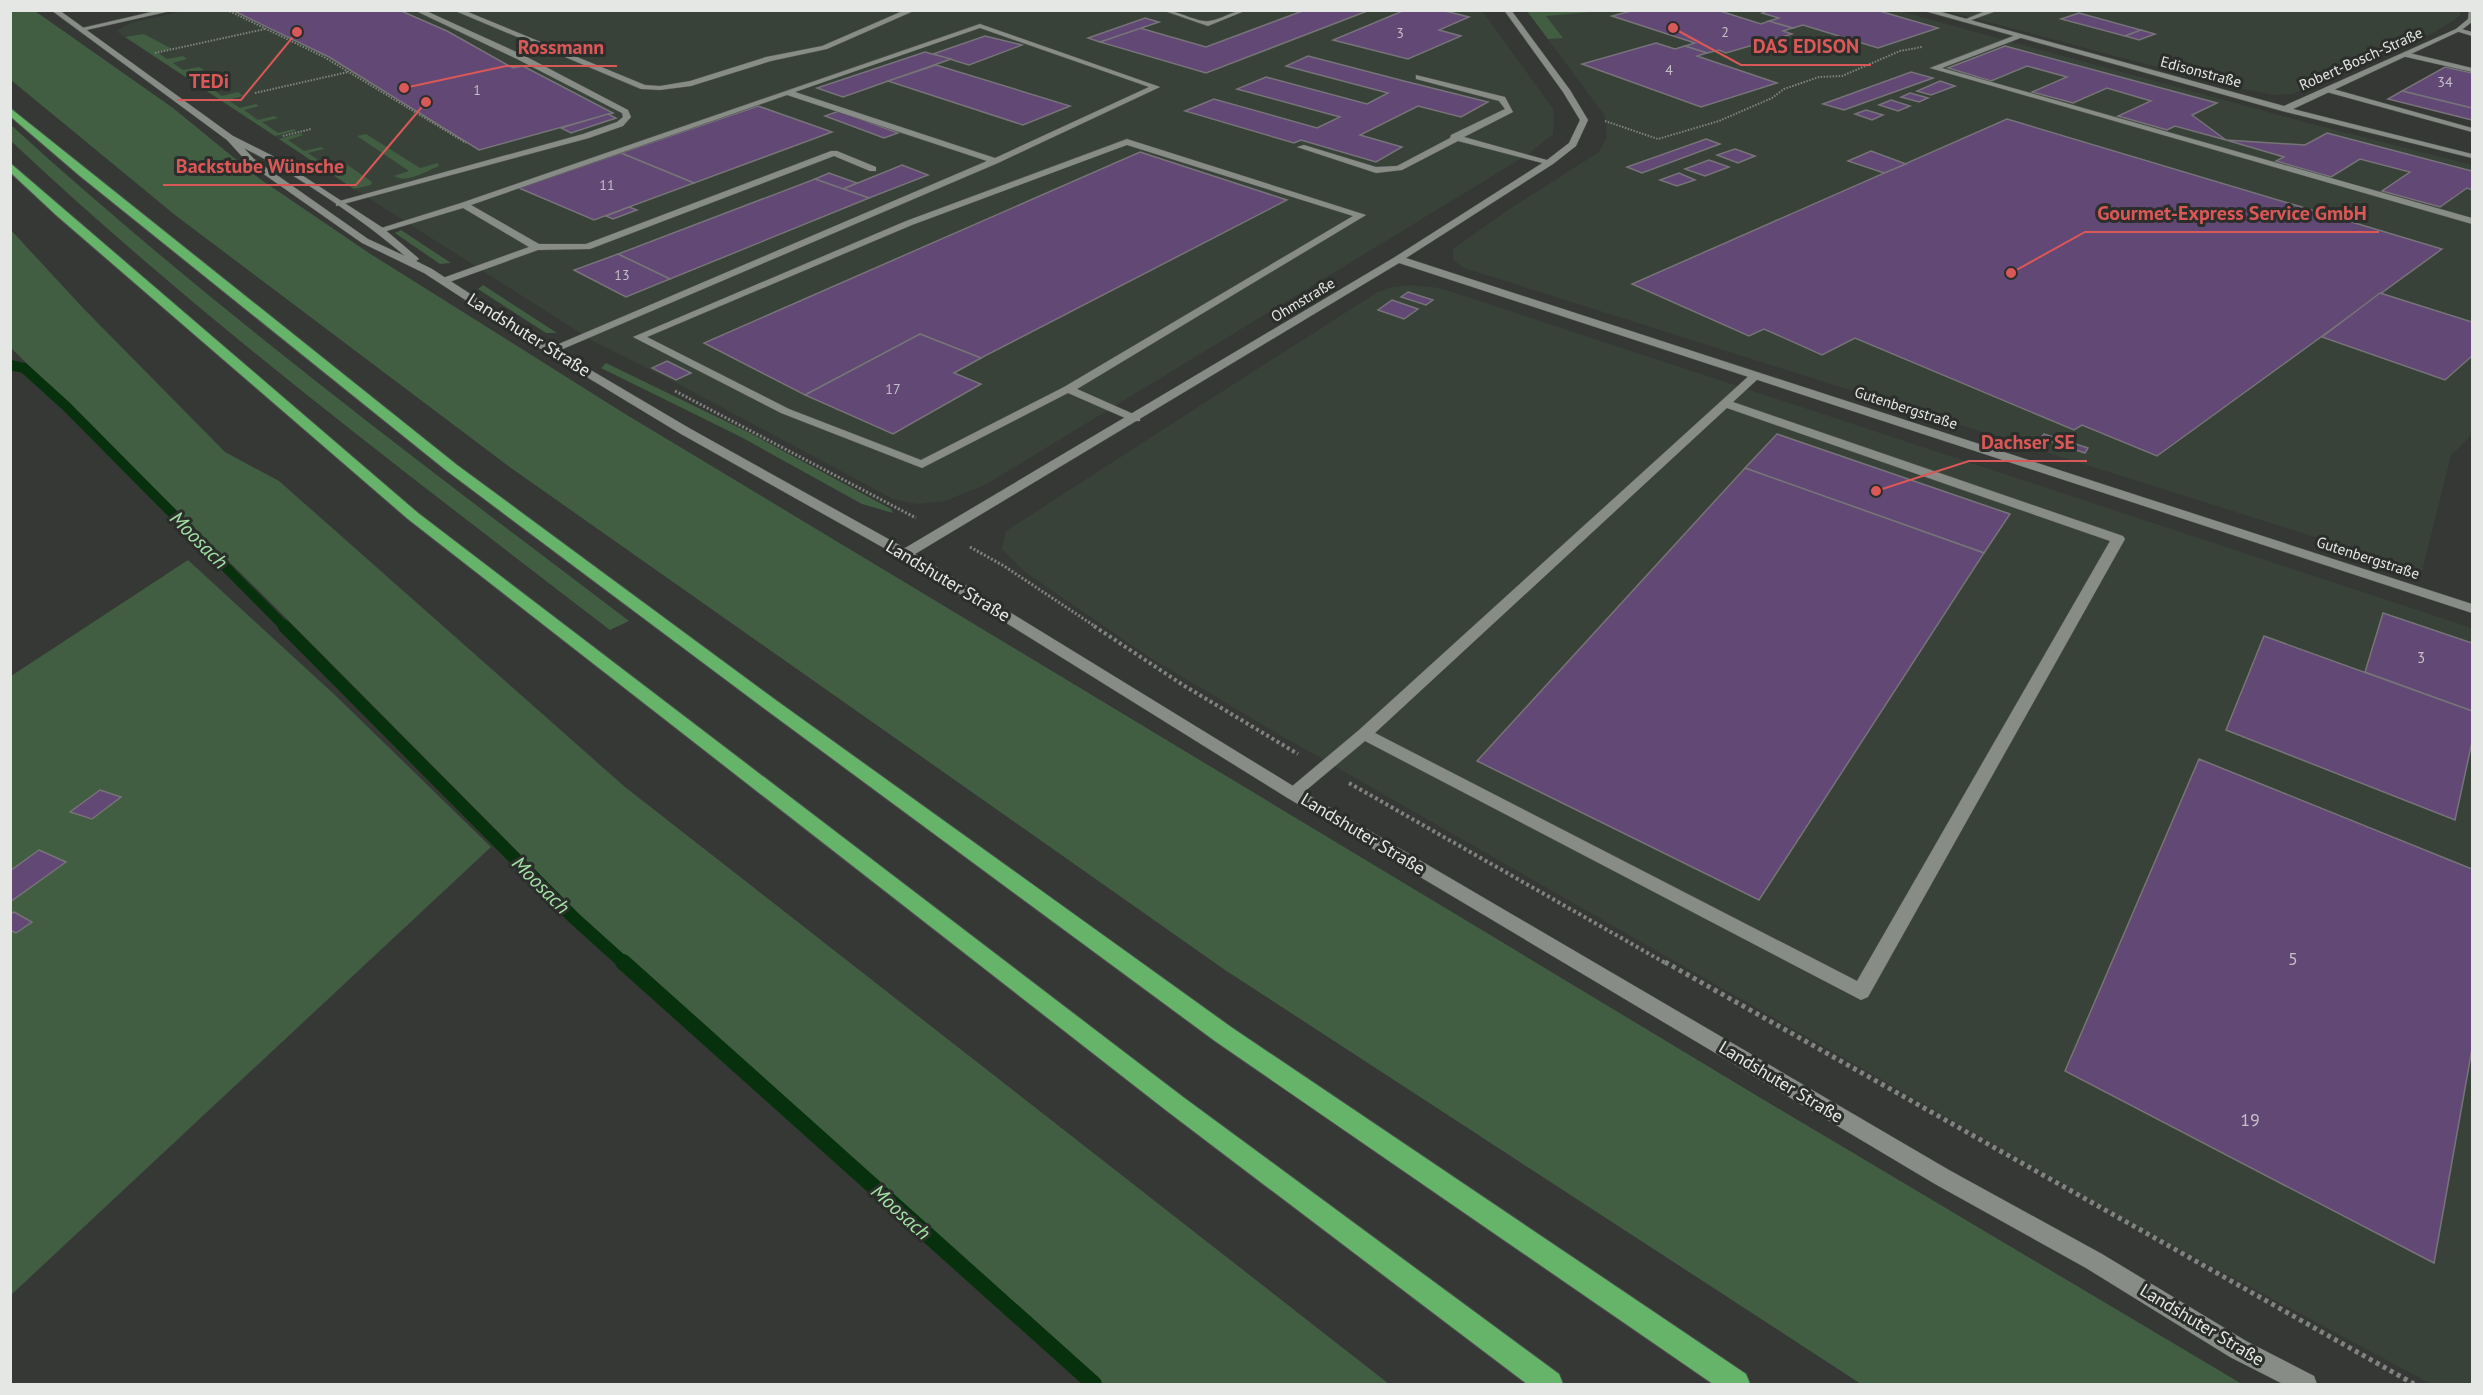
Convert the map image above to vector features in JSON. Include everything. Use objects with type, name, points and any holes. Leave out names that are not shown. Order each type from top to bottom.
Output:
[{"type":"highway","points":[[10,111],[84,174],[452,468],[762,698],[1222,1034],[1736,1384]]},
{"type":"highway","points":[[10,166],[60,213],[413,516],[1174,1104],[1549,1384]]},
{"type":"street","name":"Landshuter Straße","points":[[54,10],[230,138],[268,157],[380,230],[428,271]]},
{"type":"street","points":[[82,29],[172,10]]},
{"type":"street","points":[[339,204],[586,136],[620,124],[627,117],[624,112],[520,57],[417,10]]},
{"type":"street","points":[[456,10],[644,87],[654,88],[685,84],[769,59],[840,42],[862,29],[914,10]]},
{"type":"street","points":[[1165,10],[1208,24],[1244,10]]},
{"type":"street","points":[[1507,10],[1567,92],[1584,120]]},
{"type":"street","name":"Edisonstraße","points":[[1924,10],[2285,109],[2472,156]]},
{"type":"street","points":[[1964,21],[1996,10]]},
{"type":"street","points":[[2458,30],[2471,20],[2472,10]]},
{"type":"street","points":[[380,230],[464,205],[980,26],[1156,87],[995,161],[551,351]]},
{"type":"street","points":[[2458,30],[2472,34]]},
{"type":"street","name":"Robert-Bosch-Straße","points":[[2285,109],[2458,30]]},
{"type":"street","points":[[2019,37],[1934,68],[2472,221]]},
{"type":"street","points":[[2405,54],[2472,70]]},
{"type":"street","points":[[1301,147],[1376,170],[1399,168],[1454,137],[1510,110],[1502,99],[1419,77]]},
{"type":"street","points":[[2326,89],[2472,130]]},
{"type":"street","points":[[787,92],[995,161]]},
{"type":"street","name":"Ohmstraße","points":[[905,554],[1136,418],[1398,259],[1550,162],[1573,144],[1584,120]]},
{"type":"street","points":[[1454,137],[1550,162]]},
{"type":"street","name":"Landshuter Straße","points":[[230,138],[251,161],[365,241],[428,271],[551,351],[685,431],[905,554],[1292,793],[1942,1177],[2094,1261],[2238,1349],[2306,1384]]},
{"type":"street","points":[[1127,142],[1361,215],[1068,389],[922,464],[785,411],[638,337],[909,223],[1127,142]]},
{"type":"street","points":[[444,281],[537,247],[587,247],[834,153],[873,169]]},
{"type":"street","points":[[464,205],[537,247]]},
{"type":"street","name":"Gutenbergstraße","points":[[1398,259],[2472,609]]},
{"type":"street","points":[[1292,793],[1364,734],[1756,375]]},
{"type":"street","points":[[1068,389],[1136,418]]},
{"type":"street","points":[[1364,734],[1861,992],[2118,539],[1726,404]]},
{"type":"path","points":[[227,10],[349,72],[494,163]]},
{"type":"path","points":[[153,58],[148,54],[266,29]]},
{"type":"path","points":[[1584,120],[1608,122],[1658,139],[1719,121],[1772,98],[1784,88],[1819,77],[1842,75],[1900,51],[1928,45]]},
{"type":"path","points":[[255,93],[349,72]]},
{"type":"path","points":[[282,136],[311,129]]},
{"type":"path","points":[[672,390],[1004,566],[1183,686],[1321,767],[1658,961],[2110,1213],[2285,1315],[2414,1384]]},
{"type":"shaded area","points":[[188,10],[1482,11],[1554,110],[1553,134],[1527,155],[987,484],[945,501],[917,504],[893,499],[593,341],[354,189],[116,31],[130,23]]},
{"type":"shaded area","points":[[2460,10],[2460,16],[2435,32],[2293,94],[2274,95],[2227,86],[1947,11]]},
{"type":"shaded area","points":[[1527,11],[1899,11],[2308,123],[2472,165],[2472,435],[2451,455],[2422,571],[1464,268],[1453,260],[1453,249],[1505,212],[1599,152],[1607,137],[1605,116]]},
{"type":"shaded area","points":[[1411,285],[1440,288],[2472,628],[2472,1384],[2431,1384],[2137,1226],[1275,732],[1149,657],[1025,572],[1002,549],[1006,531],[1173,423],[1376,293],[1388,288]]},
{"type":"green space","points":[[10,11],[35,11],[173,108],[260,179],[369,253],[622,412],[1764,1100],[2242,1384],[1861,1384],[1225,970],[511,468],[175,215],[11,80]]},
{"type":"green space","points":[[1527,11],[1602,11],[1546,16],[1563,38],[1548,39]]},
{"type":"green space","points":[[144,34],[172,49],[157,52],[167,59],[183,56],[187,59],[173,63],[183,70],[199,67],[204,70],[189,73],[202,83],[218,79],[223,83],[208,86],[222,96],[238,92],[243,96],[228,100],[240,108],[256,104],[259,106],[244,110],[258,120],[274,116],[278,118],[262,122],[278,133],[294,129],[296,131],[275,136],[125,37]]},
{"type":"green space","points":[[11,125],[160,255],[314,380],[629,621],[610,630],[304,393],[155,270],[82,206],[11,141]]},
{"type":"green space","points":[[301,133],[303,135],[288,140],[304,151],[321,147],[324,149],[308,153],[325,165],[342,161],[372,182],[371,185],[354,189],[279,139]]},
{"type":"green space","points":[[366,134],[420,168],[438,163],[439,166],[411,178],[394,176],[409,171],[357,136]]},
{"type":"green space","points":[[10,229],[84,309],[225,452],[279,481],[625,787],[1389,1384],[1085,1384],[513,861],[521,855],[272,604],[11,348]]},
{"type":"green space","points":[[401,230],[451,263],[440,264],[395,233]]},
{"type":"green space","points":[[483,285],[557,333],[546,333],[478,289]]},
{"type":"green space","points":[[606,363],[750,433],[891,509],[893,513],[862,504],[741,437],[601,368]]},
{"type":"green space","points":[[188,560],[336,696],[491,847],[11,1295],[11,676]]},
{"type":"building","points":[[244,10],[399,10],[447,31],[513,68],[523,66],[613,113],[479,150],[329,57],[236,12]]},
{"type":"building","points":[[1305,10],[1370,10],[1206,73],[1100,42],[1140,28],[1206,47]]},
{"type":"building","points":[[1405,10],[1441,10],[1469,17],[1439,30],[1461,36],[1408,59],[1333,40]]},
{"type":"building","points":[[1635,10],[1717,10],[1761,24],[1769,21],[1793,28],[1783,31],[1792,34],[1726,53],[1719,50],[1707,53],[1685,46],[1695,43],[1612,16]]},
{"type":"building","points":[[1769,10],[1876,10],[1938,28],[1878,48],[1803,25],[1793,28],[1769,21],[1779,18],[1762,13]]},
{"type":"building","points":[[2079,13],[2141,30],[2125,36],[2061,19]]},
{"type":"building","points":[[1145,18],[1159,22],[1100,42],[1088,38]]},
{"type":"building","points":[[2141,30],[2155,34],[2139,40],[2125,36]]},
{"type":"building","points":[[985,36],[1022,45],[969,65],[933,54]]},
{"type":"building","points":[[1656,43],[1675,49],[1685,46],[1707,53],[1697,56],[1777,83],[1701,107],[1582,64]]},
{"type":"building","points":[[2005,46],[2217,103],[2192,115],[2226,140],[2175,126],[2167,130],[2118,116],[2151,101],[2107,88],[2073,103],[2032,92],[2067,77],[2027,66],[1991,81],[1948,68]]},
{"type":"building","points":[[925,52],[951,59],[843,97],[817,88]]},
{"type":"building","points":[[1308,56],[1488,102],[1461,117],[1418,106],[1360,135],[1402,147],[1376,162],[1301,140],[1294,143],[1185,111],[1214,99],[1317,128],[1340,117],[1237,89],[1266,77],[1367,104],[1388,93],[1286,66]]},
{"type":"building","points":[[936,65],[1070,106],[1023,125],[888,81]]},
{"type":"building","points":[[2445,67],[2472,73],[2472,108],[2402,91]]},
{"type":"building","points":[[1911,72],[1933,78],[1844,110],[1823,104]]},
{"type":"building","points":[[1940,81],[1955,86],[1931,95],[1917,91]]},
{"type":"building","points":[[2402,91],[2472,108],[2472,120],[2388,99]]},
{"type":"building","points":[[1910,93],[1928,98],[1919,102],[1901,97]]},
{"type":"building","points":[[1891,100],[1910,106],[1898,111],[1879,105]]},
{"type":"building","points":[[758,106],[832,132],[694,183],[621,153]]},
{"type":"building","points":[[1866,110],[1883,115],[1872,120],[1855,114]]},
{"type":"building","points":[[839,111],[898,133],[884,138],[825,116]]},
{"type":"building","points":[[608,114],[616,118],[571,133],[561,128]]},
{"type":"building","points":[[2007,119],[2442,249],[2157,456],[2082,425],[2074,430],[1855,338],[1822,355],[1764,329],[1749,336],[1632,284]]},
{"type":"building","points":[[2327,133],[2472,171],[2472,190],[2467,188],[2440,207],[2382,191],[2410,172],[2360,159],[2331,177],[2276,161],[2284,157],[2226,140],[2305,145]]},
{"type":"building","points":[[1706,139],[1720,144],[1642,173],[1627,167]]},
{"type":"building","points":[[1735,149],[1755,156],[1738,163],[1717,155]]},
{"type":"building","points":[[1871,151],[1906,164],[1884,173],[1848,161]]},
{"type":"building","points":[[1140,152],[1287,200],[981,358],[920,334],[805,395],[704,343]]},
{"type":"building","points":[[621,153],[694,183],[594,220],[519,188]]},
{"type":"building","points":[[1709,160],[1729,167],[1705,176],[1685,169]]},
{"type":"building","points":[[902,165],[928,175],[869,198],[843,189]]},
{"type":"building","points":[[829,173],[857,183],[843,189],[815,179]]},
{"type":"building","points":[[1679,173],[1695,180],[1677,186],[1660,180]]},
{"type":"building","points":[[815,179],[869,198],[670,279],[618,254]]},
{"type":"building","points":[[629,207],[637,210],[613,219],[606,216]]},
{"type":"building","points":[[618,254],[670,279],[626,297],[574,270]]},
{"type":"building","points":[[1408,292],[1433,300],[1426,305],[1401,297]]},
{"type":"building","points":[[2380,293],[2472,322],[2472,356],[2445,380],[2322,337]]},
{"type":"building","points":[[1392,300],[1418,309],[1404,319],[1378,310]]},
{"type":"building","points":[[920,334],[981,358],[954,373],[981,384],[893,434],[805,395]]},
{"type":"building","points":[[667,361],[691,373],[676,380],[652,368]]},
{"type":"building","points":[[1777,434],[2010,514],[1984,553],[1745,468]]},
{"type":"building","points":[[2044,434],[2088,448],[2085,453],[2041,438]]},
{"type":"building","points":[[1745,468],[1984,553],[1759,900],[1477,761]]},
{"type":"building","points":[[2383,613],[2472,643],[2472,711],[2365,672]]},
{"type":"building","points":[[2264,636],[2472,711],[2472,742],[2455,820],[2226,730]]},
{"type":"building","points":[[2199,759],[2472,869],[2472,1049],[2434,1263],[2065,1071]]},
{"type":"building","points":[[100,790],[121,797],[92,819],[70,812]]},
{"type":"building","points":[[39,850],[66,862],[10,902],[10,871]]},
{"type":"building","points":[[14,912],[32,922],[16,933],[10,930],[10,914]]},
{"type":"waterway","name":"Moosach","points":[[10,365],[24,368],[66,406],[285,627]]},
{"type":"waterway","name":"Moosach","points":[[284,626],[574,918],[625,964]]},
{"type":"waterway","name":"Moosach","points":[[623,962],[1094,1384]]},
{"type":"place","name":"DAS EDISON","points":[[1673,28]]},
{"type":"place","name":"TEDi","points":[[297,32]]},
{"type":"place","name":"Rossmann","points":[[404,88]]},
{"type":"place","name":"Backstube Wünsche","points":[[426,102]]},
{"type":"place","name":"Gourmet-Express Service GmbH","points":[[2011,273]]},
{"type":"place","name":"Dachser SE","points":[[1876,491]]}]
